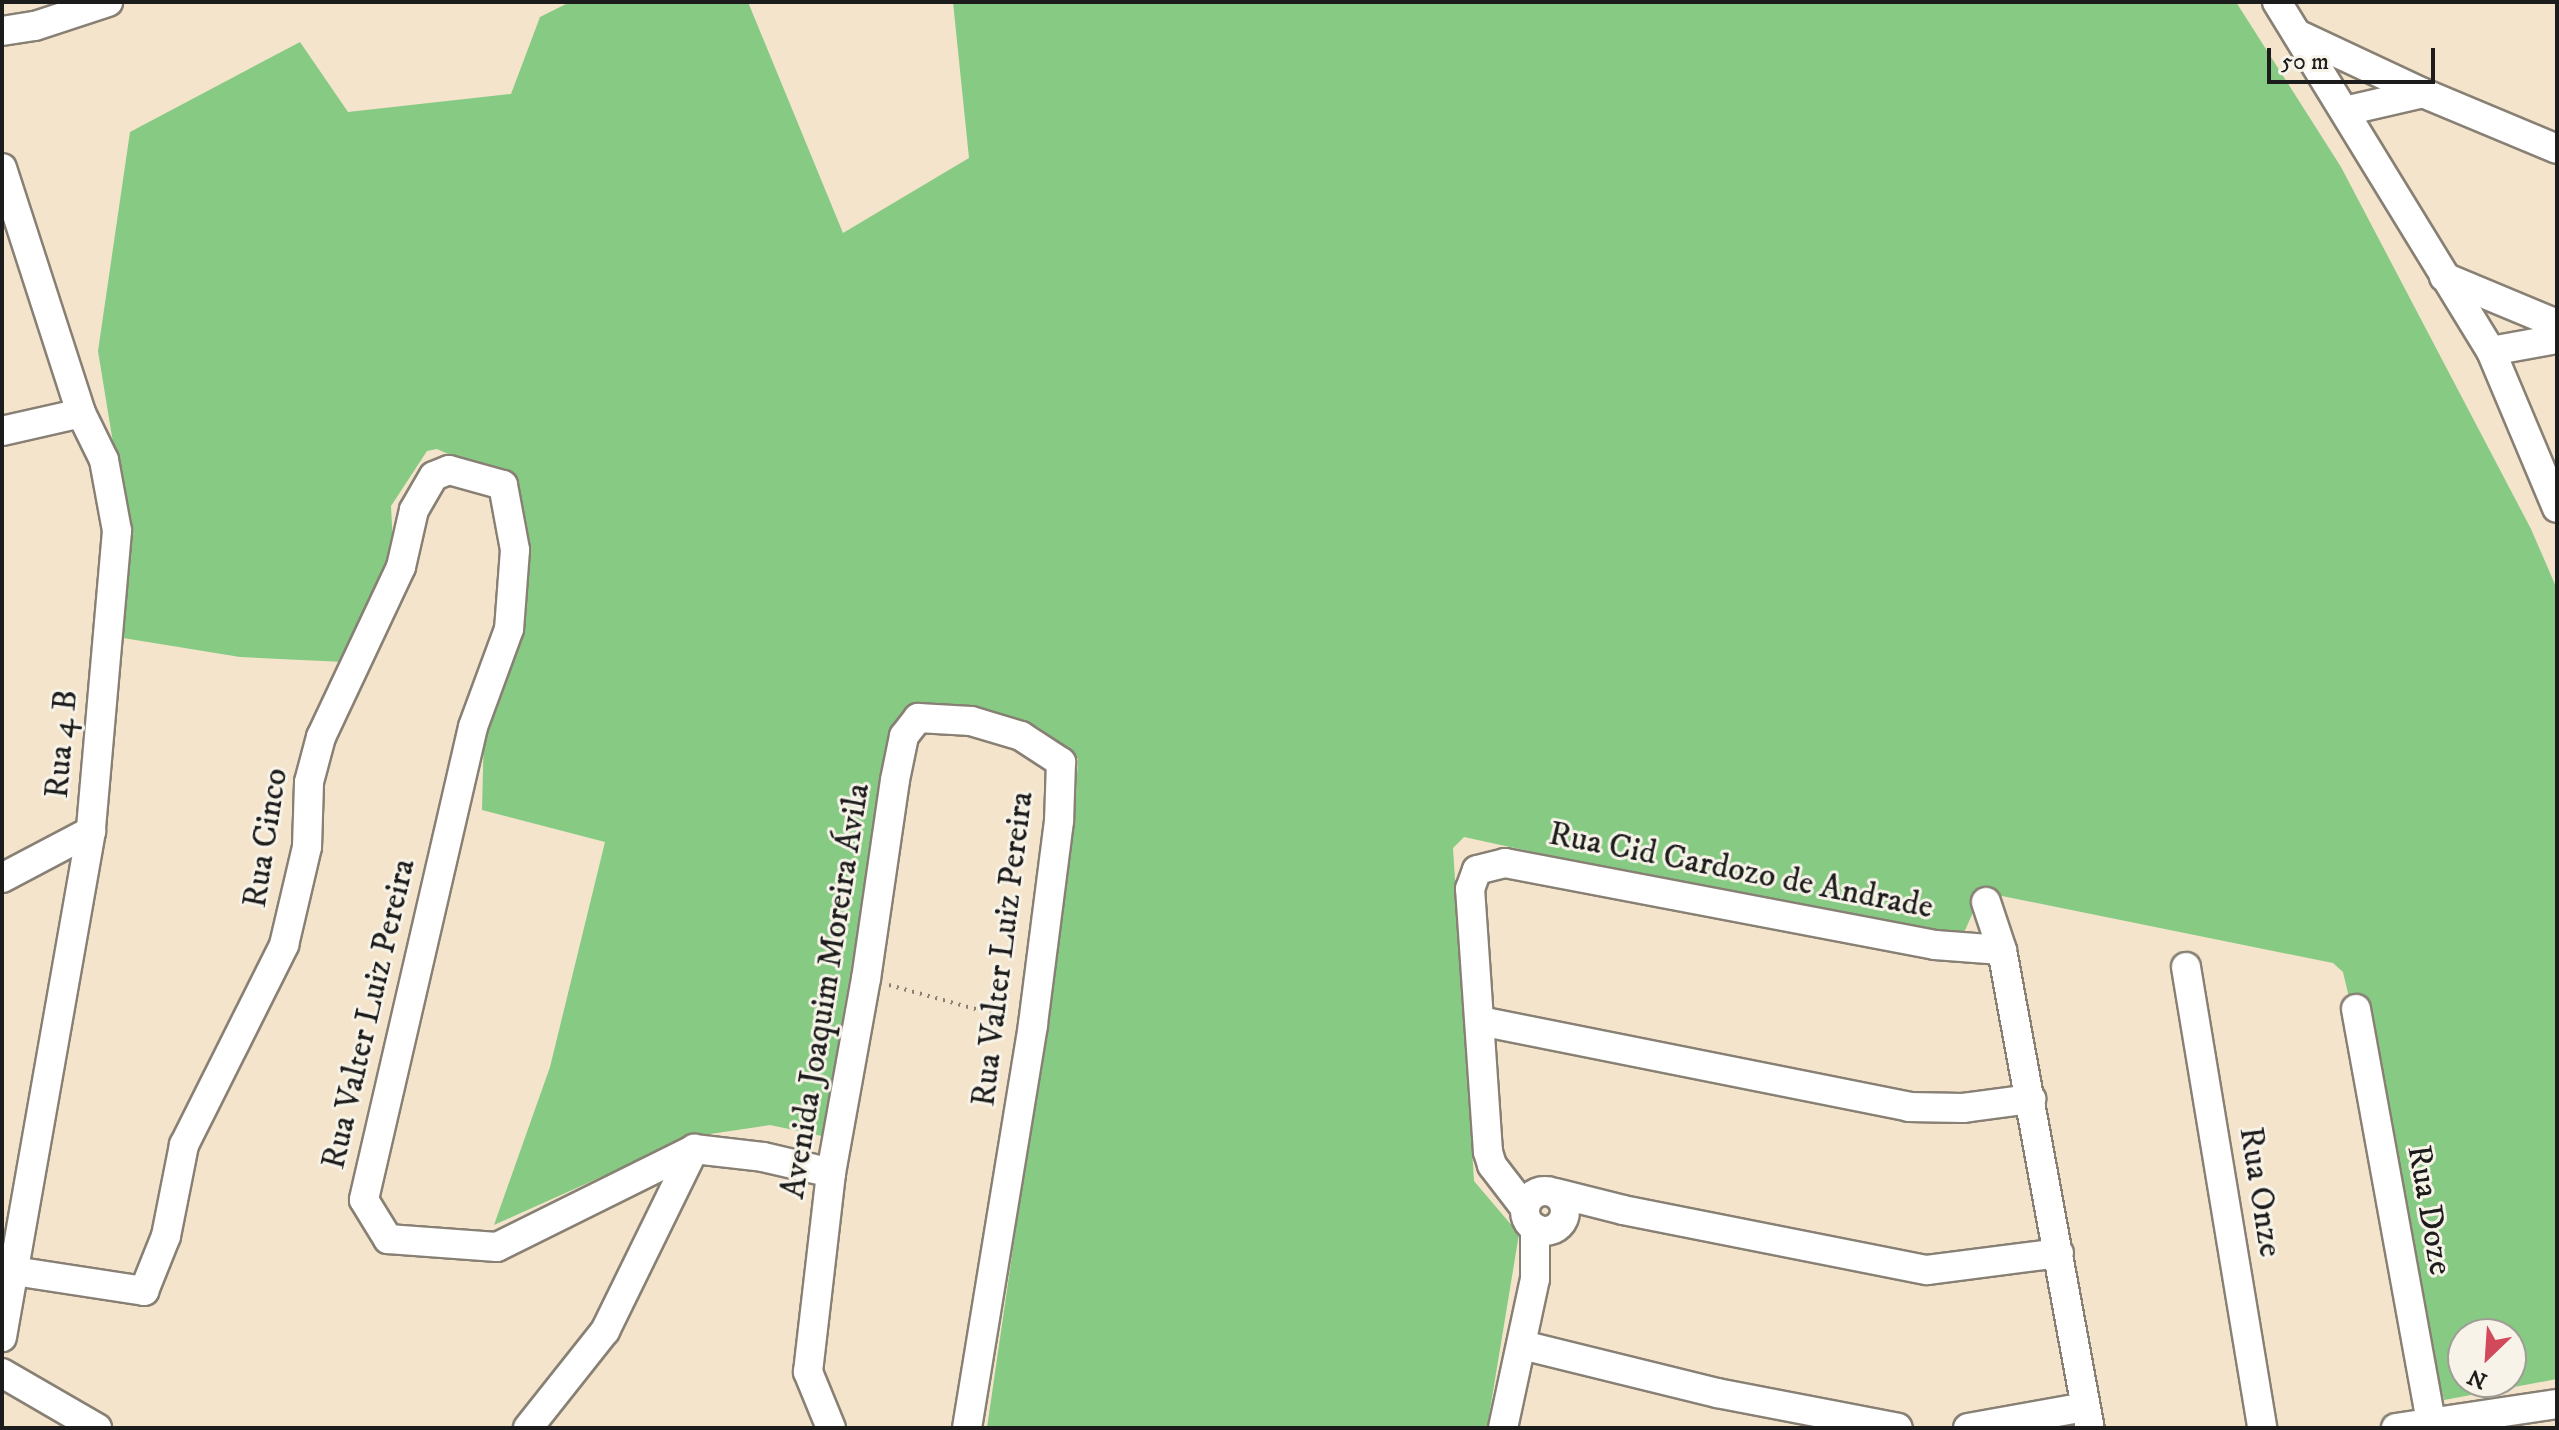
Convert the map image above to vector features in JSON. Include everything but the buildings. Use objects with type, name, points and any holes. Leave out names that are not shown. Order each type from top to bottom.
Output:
[{"type":"street","points":[[2,31],[35,26],[108,2]]},
{"type":"street","points":[[2277,2],[2491,351],[2547,463],[2557,508]]},
{"type":"street","points":[[2297,34],[2423,93],[2557,149]]},
{"type":"street","points":[[2345,111],[2423,93]]},
{"type":"street","name":"Rua 4 B","points":[[2,168],[81,413],[104,460],[117,531],[91,831],[2,1337]]},
{"type":"street","points":[[2444,277],[2557,324]]},
{"type":"street","points":[[2491,351],[2557,339]]},
{"type":"street","points":[[2,431],[81,413]]},
{"type":"street","name":"Rua Cinco","points":[[14,1271],[144,1291],[166,1236],[184,1145],[284,945],[307,847],[309,782],[321,737],[401,567],[414,510],[434,476],[449,470],[503,485]]},
{"type":"street","name":"Rua Valter Luiz Pereira","points":[[503,485],[515,550],[509,629],[473,727],[364,1200],[388,1239],[497,1247],[694,1149]]},
{"type":"street","name":"Avenida Joaquim Moreira Ávila","points":[[831,1428],[808,1372],[831,1173],[866,979],[904,736],[918,718],[984,724],[1021,736],[1061,762]]},
{"type":"street","name":"Rua Valter Luiz Pereira","points":[[967,1428],[1033,1025],[1059,821],[1061,762]]},
{"type":"street","points":[[2,878],[91,831]]},
{"type":"street","name":"Rua Cid Cardozo de Andrade","points":[[1480,1021],[1473,877],[1486,865],[1505,863],[1935,945],[2002,950]]},
{"type":"street","points":[[1968,1428],[2088,1417],[2002,950],[1986,902]]},
{"type":"street","name":"Rua Onze","points":[[2186,967],[2262,1428]]},
{"type":"street","name":"Rua Doze","points":[[2356,1009],[2431,1423]]},
{"type":"street","points":[[2031,1099],[1963,1108],[1909,1107],[1480,1021],[1488,1152],[1492,1165],[1545,1211],[1623,1210],[1927,1270],[2059,1253]]},
{"type":"street","points":[[528,1428],[605,1331],[694,1149],[763,1157],[831,1173]]},
{"type":"street","points":[[1503,1428],[1535,1279],[1545,1211]]},
{"type":"street","points":[[1522,1345],[1717,1393],[1898,1428]]},
{"type":"street","points":[[2,1373],[97,1428]]},
{"type":"street","points":[[2396,1428],[2557,1404]]},
{"type":"path","points":[[866,979],[1033,1025]]},
{"type":"green space","points":[[570,2],[748,2],[843,233],[969,158],[953,2],[2236,2],[2341,167],[2531,529],[2557,589],[2557,1379],[2527,1385],[2527,1318],[2447,1318],[2447,1398],[2455,1398],[2444,1400],[2343,972],[2333,963],[1982,892],[1959,944],[1464,837],[1453,848],[1474,1181],[1519,1234],[1487,1428],[987,1428],[1074,827],[1078,759],[1038,727],[978,709],[892,733],[822,1136],[770,1125],[690,1137],[494,1225],[550,1067],[605,842],[482,810],[484,730],[522,628],[514,484],[437,449],[427,451],[391,506],[394,565],[344,662],[240,657],[117,637],[115,455],[98,351],[130,132],[300,42],[348,112],[511,94],[540,17]]}]
